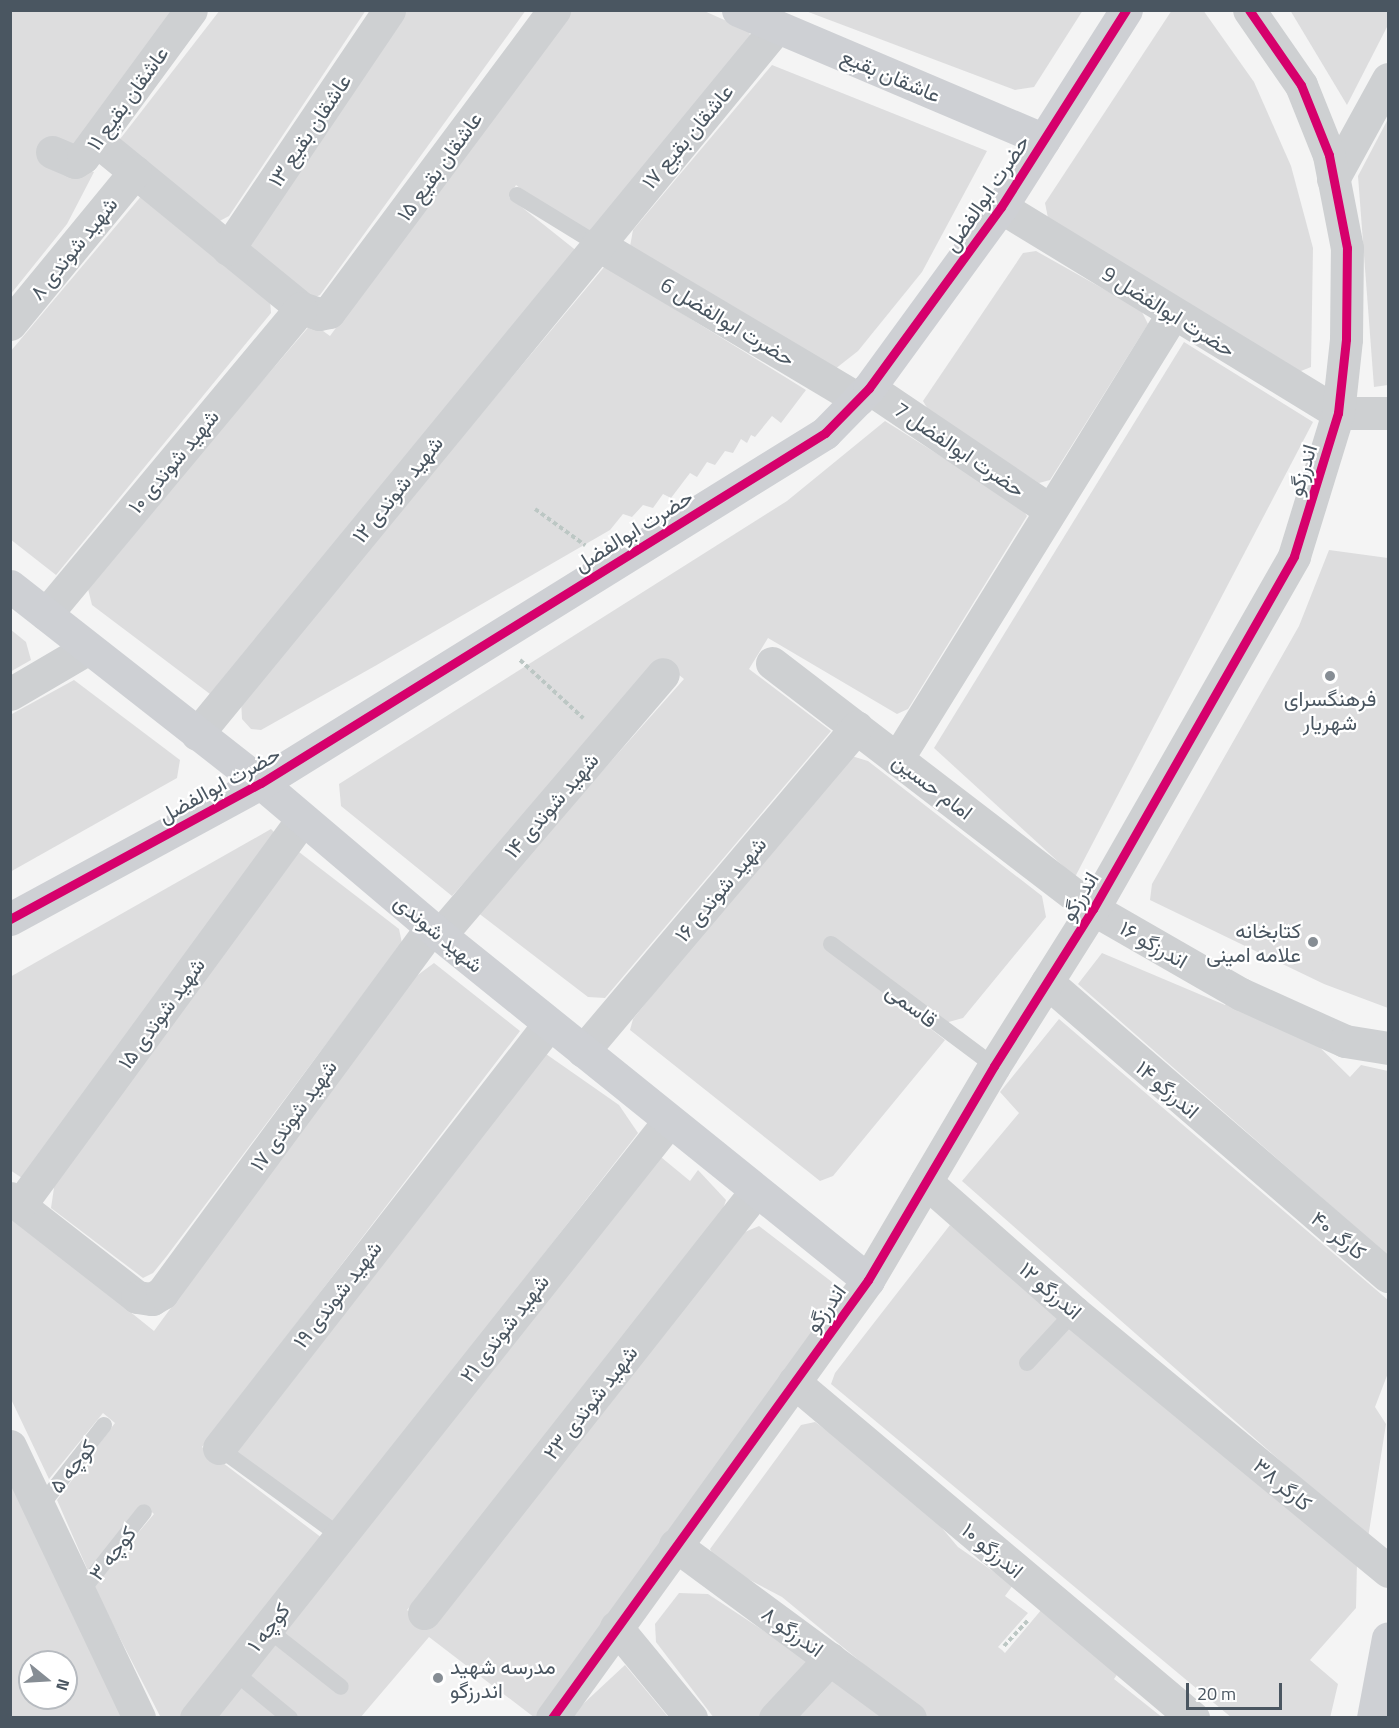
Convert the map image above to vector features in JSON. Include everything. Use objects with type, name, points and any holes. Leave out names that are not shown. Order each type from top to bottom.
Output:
[{"type":"street","name":"عاشقان بقیع ۱۱","points":[[52,152],[75,162],[96,140],[191,10]]},
{"type":"street","name":"عاشقان بقیع ۱۳","points":[[228,249],[389,10]]},
{"type":"street","name":"عاشقان بقیع ۱۵","points":[[310,311],[329,312],[339,302],[554,10]]},
{"type":"street","name":"حضرت ابوالفضل","points":[[10,919],[261,783],[825,433],[864,393],[1001,207],[1126,10]]},
{"type":"street","name":"اندرزگو","points":[[552,1718],[868,1280],[994,1066],[1093,909],[1294,556],[1338,413],[1346,339],[1347,248],[1329,155],[1301,86],[1249,10]]},
{"type":"street","name":"عاشقان بقیع","points":[[757,17],[1044,140]]},
{"type":"street","name":"عاشقان بقیع ۱۷","points":[[597,244],[757,17]]},
{"type":"street","points":[[1333,179],[1389,79]]},
{"type":"street","points":[[96,140],[228,249],[310,311]]},
{"type":"street","name":"شهید شوندی ۸","points":[[10,324],[135,172]]},
{"type":"street","name":"حضرت ابوالفضل 9","points":[[1001,207],[1172,315],[1338,413]]},
{"type":"street","name":"حضرت ابوالفضل 6","points":[[597,244],[864,393]]},
{"type":"street","name":"شهید شوندی ۱۲","points":[[197,734],[597,244]]},
{"type":"street","name":"شهید شوندی ۱۰","points":[[46,614],[310,311]]},
{"type":"street","points":[[897,759],[1172,315]]},
{"type":"street","name":"حضرت ابوالفضل 7","points":[[864,393],[1050,510]]},
{"type":"street","points":[[1338,413],[1389,413]]},
{"type":"street","name":"شهید شوندی","points":[[10,586],[87,649],[261,783],[302,820],[549,1024],[868,1280]]},
{"type":"street","points":[[10,693],[87,649]]},
{"type":"street","name":"امام حسین","points":[[772,663],[1093,909]]},
{"type":"street","name":"شهید شوندی ۱۴","points":[[436,931],[663,674]]},
{"type":"street","name":"شهید شوندی ۱۶","points":[[583,1051],[857,727]]},
{"type":"street","name":"شهید شوندی ۱۵","points":[[15,1201],[302,820]]},
{"type":"street","name":"اندرزگو ۱۶","points":[[1093,909],[1241,994],[1345,1041],[1389,1048]]},
{"type":"street","name":"شهید شوندی ۱۷","points":[[15,1201],[137,1297],[152,1299],[162,1293],[436,931]]},
{"type":"street","name":"اندرزگو ۱۴","points":[[1047,982],[1290,1195]]},
{"type":"street","name":"شهید شوندی ۱۹","points":[[219,1448],[549,1024]]},
{"type":"street","name":"شهید شوندی ۲۱","points":[[340,1536],[669,1121]]},
{"type":"street","name":"اندرزگو ۱۲","points":[[926,1182],[1074,1312],[1177,1397]]},
{"type":"street","name":"شهید شوندی ۲۳","points":[[424,1613],[756,1191]]},
{"type":"street","name":"کارگر ۴۰","points":[[1290,1195],[1389,1276]]},
{"type":"street","name":"اندرزگو ۱۰","points":[[794,1382],[1193,1718]]},
{"type":"street","name":"کارگر ۳۸","points":[[1177,1397],[1389,1571]]},
{"type":"street","points":[[10,1446],[139,1718]]},
{"type":"street","name":"کوچه ۱","points":[[196,1718],[340,1536]]},
{"type":"street","name":"اندرزگو ۸","points":[[675,1545],[910,1718]]},
{"type":"street","points":[[616,1627],[690,1718]]},
{"type":"street","points":[[1372,1718],[1389,1638]]},
{"type":"street","points":[[775,1718],[830,1659]]},
{"type":"lane","points":[[517,195],[597,244]]},
{"type":"lane","name":"قاسمی","points":[[831,944],[994,1066]]},
{"type":"lane","points":[[1027,1363],[1074,1312]]},
{"type":"lane","name":"کوچه ۵","points":[[40,1507],[104,1425]]},
{"type":"lane","name":"شهید شوندی ۱۹","points":[[219,1448],[340,1536]]},
{"type":"lane","name":"کوچه ۳","points":[[80,1593],[144,1512]]},
{"type":"lane","points":[[266,1628],[341,1687]]},
{"type":"lane","points":[[233,1671],[290,1718]]},
{"type":"path","points":[[535,509],[613,564]]},
{"type":"path","points":[[495,638],[607,740]]},
{"type":"building","points":[[10,10],[176,10],[67,156],[50,161],[94,172],[67,224],[10,295]]},
{"type":"building","points":[[220,10],[366,10],[229,216],[214,224],[117,143]]},
{"type":"building","points":[[407,10],[526,10],[320,295],[313,298],[246,249]]},
{"type":"building","points":[[567,10],[702,10],[749,31],[752,44],[589,239],[516,185],[509,197],[578,252],[210,694],[92,605],[87,585],[312,323],[330,336]]},
{"type":"building","points":[[803,10],[1083,10],[1034,87],[1015,90]]},
{"type":"building","points":[[1172,10],[1203,10],[1254,82],[1291,166],[1313,248],[1311,367],[1296,373],[1048,218],[1045,203]]},
{"type":"building","points":[[1290,10],[1388,10],[1388,25],[1347,105]]},
{"type":"building","points":[[772,65],[987,151],[922,272],[858,351],[830,373],[629,252],[633,230]]},
{"type":"building","points":[[1388,119],[1388,385],[1374,387],[1358,176]]},
{"type":"building","points":[[143,194],[270,300],[271,313],[56,575],[10,539],[10,352]]},
{"type":"building","points":[[1036,251],[1141,310],[1148,324],[1050,480],[1039,483],[932,416],[923,401],[1023,253]]},
{"type":"building","points":[[605,266],[806,390],[781,423],[772,416],[755,437],[751,435],[747,443],[741,439],[733,453],[725,451],[715,465],[707,462],[697,477],[690,473],[671,498],[663,494],[653,508],[643,505],[632,517],[623,514],[610,530],[375,666],[261,730],[251,729],[242,719],[241,700]]},
{"type":"building","points":[[1184,342],[1313,422],[1075,877],[934,748]]},
{"type":"building","points":[[885,421],[1020,506],[1027,516],[908,709],[897,714],[768,638],[749,669],[831,731],[605,998],[588,997],[477,912],[684,679],[663,662],[452,896],[341,806],[339,784],[787,501]]},
{"type":"building","points":[[1329,550],[1388,558],[1388,1008],[1324,984],[1150,900],[1152,884],[1299,626]]},
{"type":"building","points":[[10,629],[26,642],[31,660],[10,672]]},
{"type":"building","points":[[74,680],[180,760],[177,778],[10,872],[10,715]]},
{"type":"building","points":[[845,754],[868,761],[1042,896],[1046,917],[963,1018],[945,1023],[825,947],[945,1040],[833,1176],[820,1181],[630,1030],[633,1019]]},
{"type":"building","points":[[271,829],[278,836],[22,1178],[10,1170],[10,977]]},
{"type":"building","points":[[299,852],[399,929],[402,943],[166,1257],[153,1273],[143,1278],[51,1208],[55,1181]]},
{"type":"building","points":[[1102,953],[1225,1005],[1232,997],[1306,1034],[1350,1077],[1361,1065],[1388,1071],[1388,1256],[1078,984]]},
{"type":"building","points":[[434,963],[520,1031],[202,1447],[326,1541],[180,1718],[161,1718],[93,1586],[154,1514],[143,1504],[89,1573],[57,1500],[115,1423],[103,1413],[49,1479],[10,1397],[10,1215],[154,1331],[411,980]]},
{"type":"building","points":[[1059,1019],[1388,1300],[1388,1373],[1375,1407],[1386,1424],[1368,1538],[962,1181],[1019,1113],[1000,1092]]},
{"type":"building","points":[[546,1054],[619,1105],[638,1133],[334,1524],[232,1452]]},
{"type":"building","points":[[656,1153],[690,1181],[698,1170],[726,1200],[720,1218],[407,1610],[427,1625],[745,1232],[759,1226],[832,1282],[837,1301],[535,1718],[429,1637],[360,1718],[295,1718],[241,1673]]},
{"type":"building","points":[[950,1225],[1357,1562],[1356,1608],[1310,1660],[1338,1684],[1330,1718],[1232,1718],[831,1384],[835,1373]]},
{"type":"building","points":[[815,1422],[887,1474],[920,1502],[958,1547],[1013,1585],[1005,1596],[1028,1613],[998,1647],[1005,1653],[1042,1609],[1121,1669],[1114,1679],[1163,1718],[929,1718],[782,1597],[716,1562],[710,1549],[801,1425]]},
{"type":"building","points":[[10,1482],[128,1718],[10,1718]]},
{"type":"building","points":[[679,1593],[708,1594],[811,1662],[760,1718],[714,1718],[656,1642],[655,1624]]},
{"type":"building","points":[[625,1665],[669,1718],[568,1718]]},
{"type":"building","points":[[236,1678],[284,1718],[205,1718]]},
{"type":"building","points":[[834,1680],[884,1718],[798,1718]]},
{"type":"cycle path","points":[[10,919],[261,783],[825,433],[869,388],[1001,207],[1126,10]]},
{"type":"cycle path","points":[[552,1718],[868,1280],[994,1066],[1093,909],[1294,556],[1338,413],[1346,339],[1347,248],[1329,155],[1301,85],[1249,10]]},
{"type":"place","name":"فرهنگسرای شهریار","points":[[1330,676]]},
{"type":"place","name":"کتابخانه علامه امینی","points":[[1313,942]]},
{"type":"place","name":"مدرسه شهید اندرزگو","points":[[438,1678]]}]
